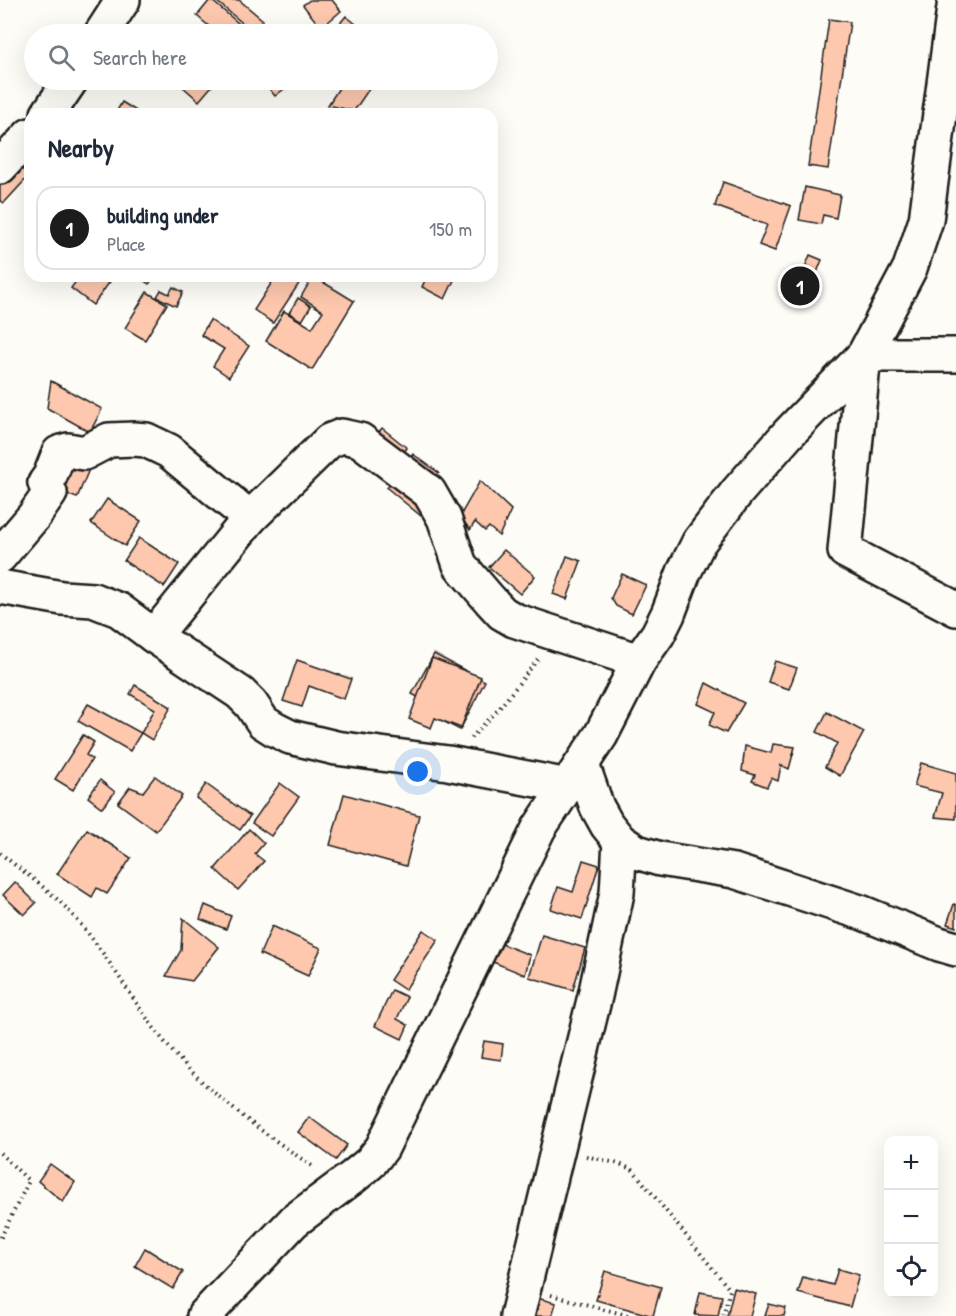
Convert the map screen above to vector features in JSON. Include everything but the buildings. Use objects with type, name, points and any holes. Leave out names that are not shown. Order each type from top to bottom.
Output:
[{"type":"street","points":[[107,24],[123,0]]},
{"type":"street","points":[[204,1316],[294,1221],[370,1163],[382,1148],[539,828],[601,735],[639,661],[668,614],[684,572],[699,542],[737,492],[788,434],[864,355],[910,268],[926,220],[955,0]]},
{"type":"street","points":[[52,108],[64,90]]},
{"type":"street","points":[[0,167],[24,141]]},
{"type":"street","points":[[864,355],[956,355]]},
{"type":"street","points":[[864,355],[845,551],[956,609]]},
{"type":"street","points":[[154,636],[250,518],[329,441],[342,436],[360,440],[429,492],[444,518],[460,565],[502,613],[514,620],[639,661]]},
{"type":"street","points":[[0,556],[50,493],[45,483],[59,453],[68,450],[84,453],[109,440],[146,440],[169,451],[250,518]]},
{"type":"street","points":[[0,587],[62,598],[93,600],[118,610],[240,693],[263,722],[290,737],[336,748],[575,775],[607,825],[620,840],[637,852],[660,859],[734,871],[863,913],[956,949]]},
{"type":"street","points":[[521,1302],[595,996],[616,893],[620,840]]},
{"type":"path","points":[[448,762],[498,710],[538,659],[576,640]]},
{"type":"path","points":[[0,853],[70,911],[138,1007],[174,1053],[240,1115],[340,1185]]},
{"type":"path","points":[[559,1149],[620,1164],[633,1170],[730,1290],[723,1316]]},
{"type":"path","points":[[0,1153],[29,1181],[0,1239]]},
{"type":"path","points":[[521,1302],[630,1316]]},
{"type":"place","name":"building under","points":[[800,286]]}]
